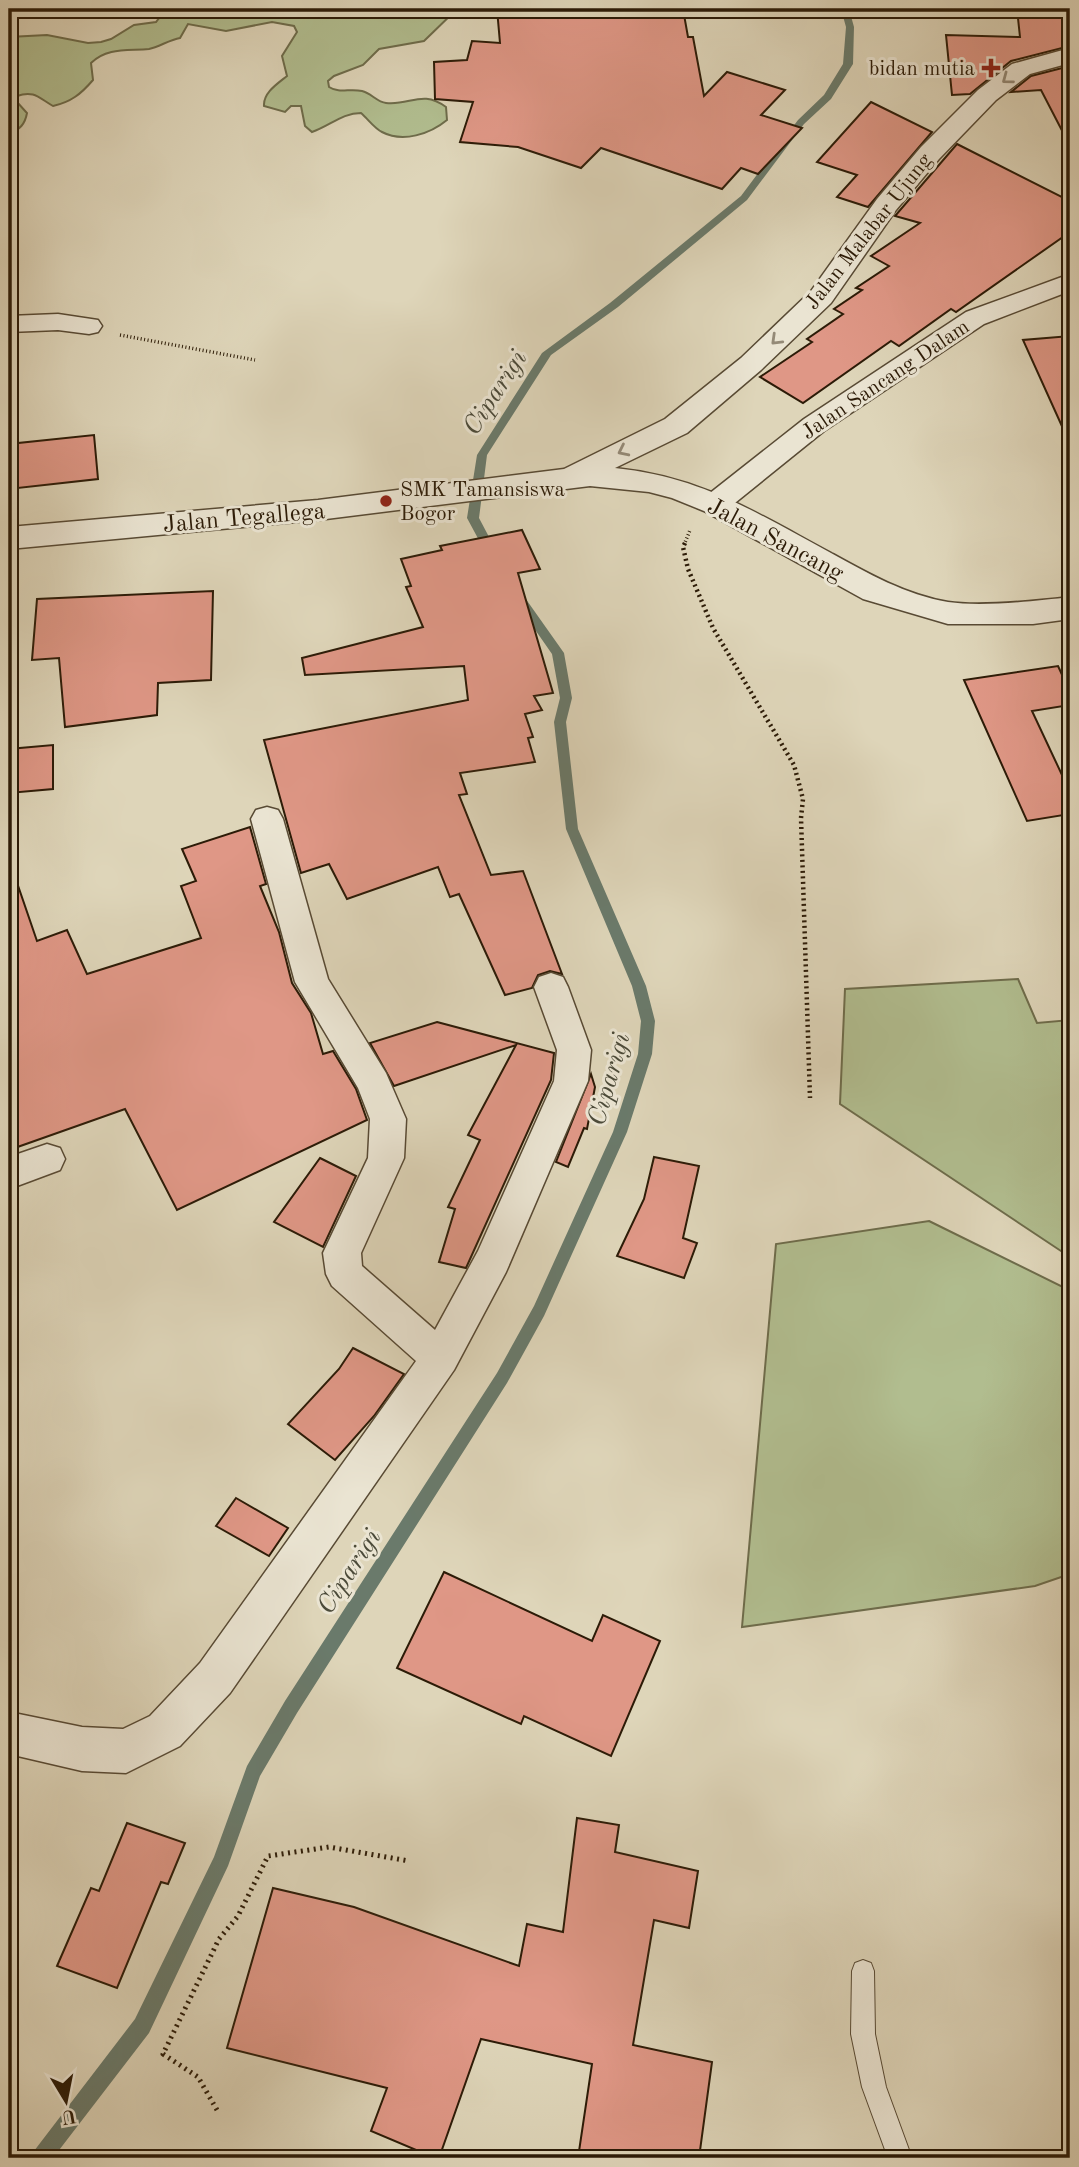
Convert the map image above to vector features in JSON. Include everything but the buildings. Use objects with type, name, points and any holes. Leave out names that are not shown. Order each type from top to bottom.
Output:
[{"type":"street","name":"Jalan Malabar Ujung","points":[[572,478],[678,458],[751,364],[821,297],[886,205],[929,153],[987,95],[1021,69],[1070,55]]},
{"type":"street","name":"Jalan Sancang Dalam","points":[[715,504],[814,425],[975,318],[1070,282]]},
{"type":"street","points":[[9,324],[58,322],[89,326]]},
{"type":"street","name":"Jalan Sancang","points":[[480,489],[590,476],[649,482],[678,458],[715,504],[874,591],[948,613],[1033,613],[1070,608]]},
{"type":"street","name":"Jalan Tegallega","points":[[9,538],[318,510],[480,489]]},
{"type":"street","points":[[267,819],[312,982],[374,1083],[387,1119],[386,1158],[342,1253],[345,1274],[440,1358]]},
{"type":"street","points":[[9,1733],[82,1749],[126,1751],[165,1731],[215,1678],[440,1358],[494,1259],[571,1081],[574,1050],[551,987]]},
{"type":"street","points":[[9,1173],[47,1159]]},
{"type":"lane","points":[[863,1970],[863,2034],[874,2087],[900,2158]]},
{"type":"path","points":[[89,326],[138,341],[255,359]]},
{"type":"path","points":[[715,504],[690,530],[683,547],[688,569],[713,628],[794,765],[803,799],[801,818],[810,1098]]},
{"type":"path","points":[[216,2110],[198,2077],[163,2054],[219,1939],[238,1916],[268,1856],[329,1847],[409,1861]]},
{"type":"green space","points":[[166,9],[457,9],[424,41],[379,49],[363,65],[328,81],[329,87],[333,89],[362,91],[386,103],[430,99],[446,107],[447,120],[424,133],[399,137],[379,130],[361,113],[342,117],[312,132],[305,126],[301,106],[291,106],[285,112],[264,106],[268,93],[287,76],[282,56],[297,32],[294,26],[272,22],[226,31],[188,24],[180,38],[157,47],[118,51],[97,58],[91,63],[93,80],[70,100],[53,106],[32,94],[17,96],[17,102],[27,113],[21,126],[9,133],[9,37],[47,35],[88,43],[101,42],[134,25],[156,22]]},
{"type":"green space","points":[[1018,979],[1037,1023],[1070,1020],[1070,1257],[840,1104],[845,989]]},
{"type":"green space","points":[[929,1221],[1065,1288],[1070,1295],[1070,1574],[1035,1586],[742,1627],[776,1244]]},
{"type":"waterway","name":"Ciparigi","points":[[492,554],[473,518],[482,455],[547,353],[614,305],[744,198],[801,122],[828,97],[848,64],[850,27],[845,9]]},
{"type":"waterway","name":"Ciparigi","points":[[41,2158],[142,2026],[222,1860],[253,1772],[291,1707],[502,1378],[539,1311],[620,1132],[645,1054],[648,1021],[639,986],[572,829],[560,722],[566,698],[558,653],[519,598]]},
{"type":"place","name":"bidan mutia","points":[[991,68]]},
{"type":"place","name":"SMK Tamansiswa Bogor","points":[[386,501]]}]
